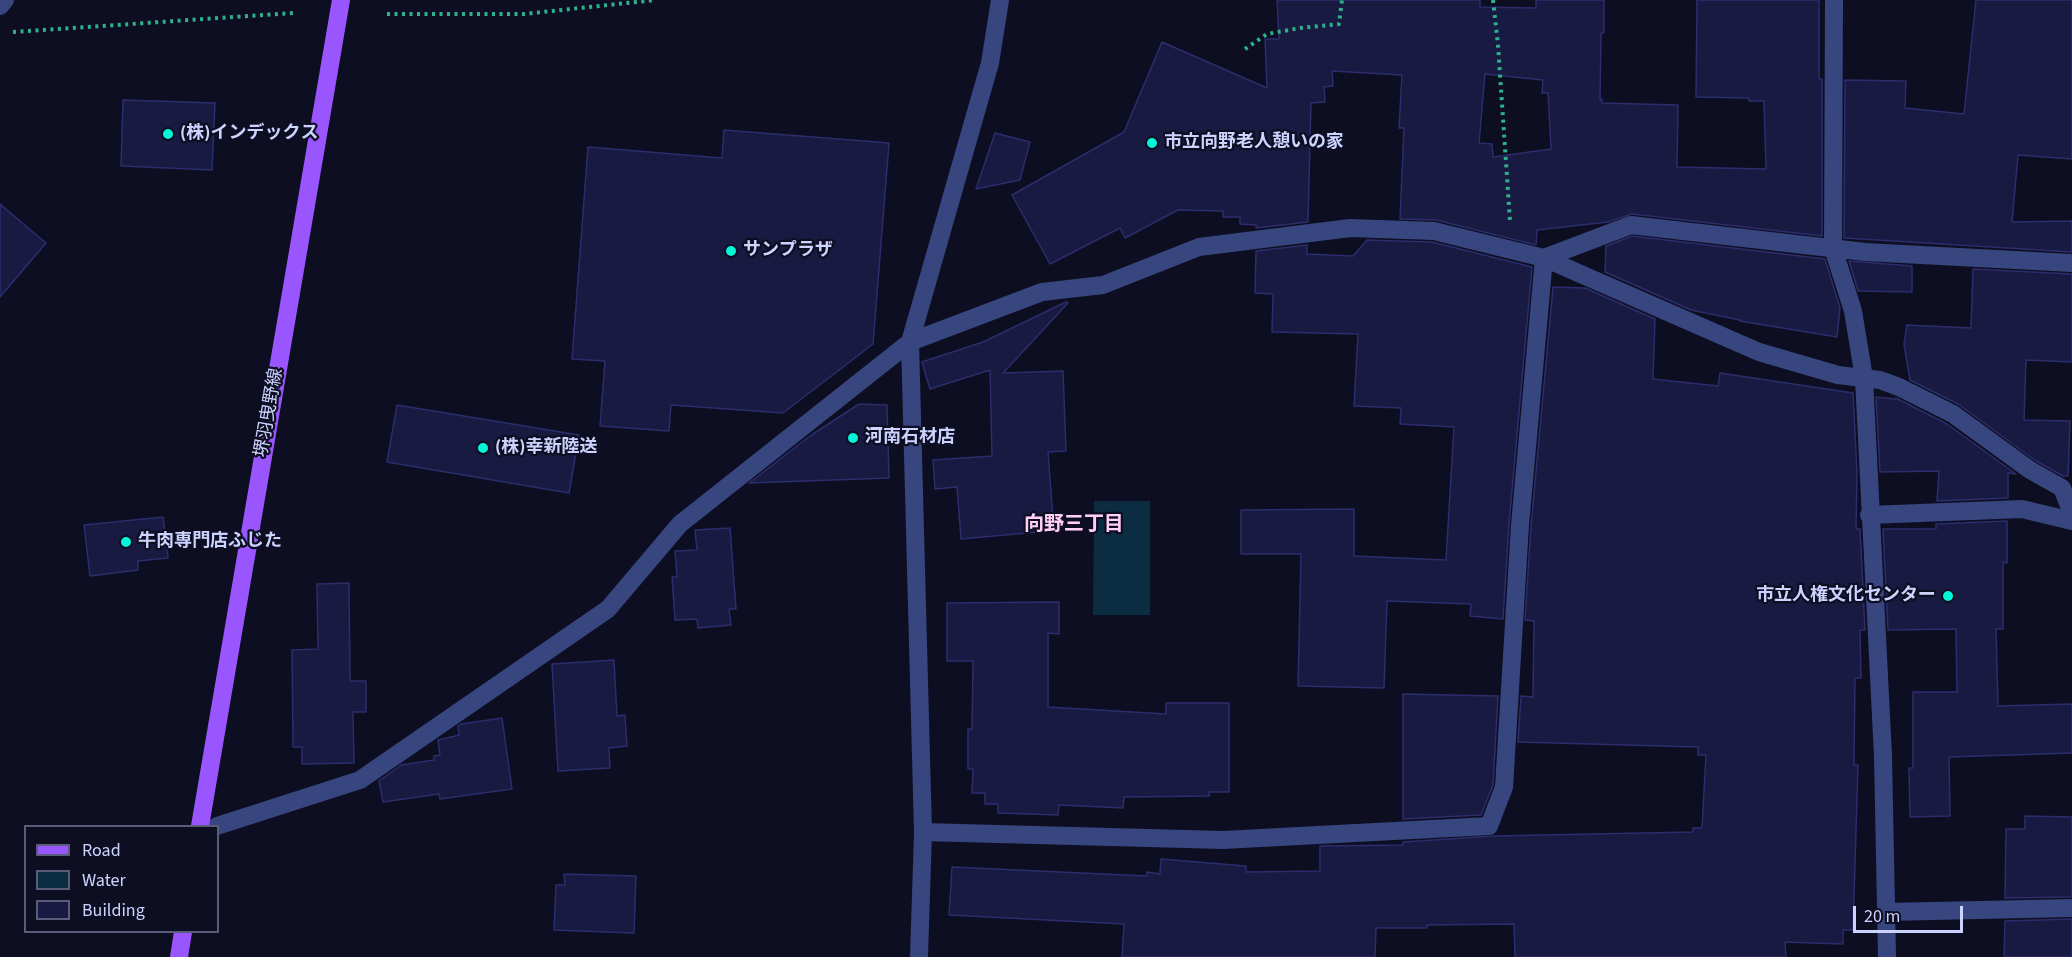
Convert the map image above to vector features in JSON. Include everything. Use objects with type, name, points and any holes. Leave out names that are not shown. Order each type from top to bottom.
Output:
[{"type":"main road","name":"堺羽曳野線","points":[[200,825],[341,0]]},
{"type":"main road","points":[[178,957],[183,933]]},
{"type":"street","points":[[0,6],[5,0]]},
{"type":"street","points":[[919,957],[923,832],[910,342],[990,63],[1000,0]]},
{"type":"street","points":[[1834,0],[1833,248],[1853,311],[1864,378],[1869,514],[1883,756],[1887,957]]},
{"type":"street","points":[[1544,258],[1631,225],[1865,252],[2072,263]]},
{"type":"street","points":[[219,825],[360,780],[608,609],[680,524],[910,342],[1042,292],[1103,285],[1199,247],[1350,228],[1434,231],[1544,258],[1759,352],[1838,375],[1880,380],[1899,387],[1953,414],[2030,470],[2062,488],[2072,513]]},
{"type":"street","points":[[923,832],[1223,840],[1489,826],[1504,787],[1520,525],[1544,258]]},
{"type":"street","points":[[1869,514],[2022,509],[2072,521]]},
{"type":"street","points":[[1886,912],[2072,908]]},
{"type":"path","points":[[387,14],[524,14],[655,0]]},
{"type":"path","points":[[1245,49],[1267,34],[1340,24],[1342,0]]},
{"type":"path","points":[[1493,0],[1512,251]]},
{"type":"path","points":[[12,33],[293,13]]},
{"type":"water","points":[[1094,501],[1150,501],[1150,615],[1093,615]]},
{"type":"building","points":[[1277,0],[1480,0],[1480,7],[1536,8],[1536,0],[1604,0],[1604,33],[1601,33],[1600,100],[1602,99],[1602,103],[1678,105],[1677,167],[1766,169],[1764,101],[1749,101],[1749,98],[1696,97],[1697,0],[1819,0],[1819,79],[1822,79],[1822,236],[1632,214],[1608,222],[1537,230],[1536,245],[1436,220],[1400,219],[1404,128],[1399,128],[1402,75],[1332,71],[1333,86],[1324,87],[1325,102],[1311,103],[1308,222],[1256,228],[1256,225],[1240,224],[1240,217],[1223,217],[1223,211],[1178,210],[1125,238],[1120,228],[1050,264],[1012,195],[1124,132],[1162,42],[1267,88],[1265,39],[1279,39]],"holes":[[[1485,74],[1543,80],[1542,93],[1548,93],[1551,149],[1493,157],[1492,144],[1479,143]]]},
{"type":"building","points":[[1976,0],[2072,0],[2072,159],[2018,155],[2012,222],[2072,221],[2072,252],[1844,238],[1845,80],[1906,81],[1905,108],[1964,114]]},
{"type":"building","name":"(株)インデックス","points":[[123,100],[215,103],[212,170],[121,166]]},
{"type":"building","name":"サンプラザ","points":[[724,130],[889,143],[873,344],[783,413],[671,405],[669,431],[600,426],[605,361],[572,359],[588,147],[722,158]]},
{"type":"building","points":[[995,133],[1030,142],[1020,180],[976,189]]},
{"type":"building","points":[[0,204],[46,243],[0,297]]},
{"type":"building","points":[[1632,236],[1825,259],[1840,308],[1837,337],[1740,321],[1691,310],[1605,272],[1606,246]]},
{"type":"building","points":[[1367,240],[1432,242],[1532,267],[1509,524],[1503,619],[1470,616],[1471,604],[1387,601],[1384,688],[1298,686],[1301,554],[1241,554],[1241,510],[1354,509],[1354,556],[1446,560],[1454,427],[1400,424],[1401,408],[1354,406],[1358,334],[1272,332],[1273,294],[1255,293],[1256,251],[1307,245],[1307,254],[1353,256]]},
{"type":"building","points":[[1849,261],[1912,266],[1912,292],[1858,291]]},
{"type":"building","points":[[1973,269],[2072,274],[2072,362],[2026,360],[2024,420],[2070,421],[2068,476],[2063,476],[2036,461],[1958,404],[1910,380],[1904,344],[1907,325],[1971,328]]},
{"type":"building","points":[[1553,287],[1585,288],[1655,319],[1653,379],[1718,386],[1720,373],[1853,393],[1857,473],[1856,529],[1860,529],[1865,630],[1860,630],[1861,678],[1855,678],[1854,765],[1858,765],[1853,930],[1843,930],[1843,944],[1785,942],[1786,957],[1515,957],[1514,924],[1427,925],[1427,928],[1376,928],[1375,957],[1122,957],[1124,924],[949,915],[952,867],[1147,876],[1147,872],[1160,874],[1161,859],[1246,866],[1246,872],[1320,871],[1320,846],[1403,845],[1403,842],[1494,836],[1693,832],[1693,828],[1702,828],[1706,755],[1698,755],[1698,747],[1518,742],[1521,696],[1533,697],[1534,621],[1525,620],[1531,526]]},
{"type":"building","points":[[1068,303],[1003,373],[1063,371],[1066,451],[1048,452],[1053,519],[1048,520],[1049,531],[961,539],[957,487],[935,489],[933,460],[992,456],[990,370],[930,389],[922,362],[983,342]]},
{"type":"building","points":[[1876,397],[1896,398],[1947,424],[2016,474],[2008,473],[2008,498],[1937,501],[1939,471],[1880,472]]},
{"type":"building","name":"河南石材店","points":[[859,404],[887,405],[889,478],[749,483],[810,436]]},
{"type":"building","name":"(株)幸新陸送","points":[[397,405],[579,435],[569,493],[387,462]]},
{"type":"building","name":"牛肉専門店ふじた","points":[[163,517],[168,558],[138,561],[138,570],[90,576],[84,525]]},
{"type":"building","points":[[2007,521],[2007,563],[2003,562],[2003,629],[1996,629],[1998,706],[2072,704],[2072,753],[1949,757],[1950,816],[1910,817],[1909,768],[1913,768],[1913,692],[1957,692],[1956,629],[1888,630],[1883,529],[1936,529],[1936,524]]},
{"type":"building","points":[[730,528],[736,609],[729,609],[731,625],[698,628],[697,619],[675,620],[672,577],[677,577],[675,551],[697,550],[695,530]]},
{"type":"building","points":[[349,583],[350,681],[366,681],[366,712],[353,712],[354,763],[302,764],[302,747],[293,747],[292,650],[318,649],[317,584]]},
{"type":"building","points":[[1059,602],[1059,634],[1048,633],[1048,707],[1166,714],[1166,703],[1229,703],[1229,792],[1209,792],[1209,796],[1124,797],[1123,808],[1059,805],[1058,815],[998,813],[998,804],[985,804],[985,793],[972,793],[973,769],[968,769],[968,729],[972,729],[973,661],[947,661],[947,603]]},
{"type":"building","points":[[614,660],[617,716],[625,715],[627,746],[609,748],[610,768],[558,771],[552,664]]},
{"type":"building","points":[[1403,694],[1498,696],[1493,785],[1481,815],[1403,819]]},
{"type":"building","points":[[502,718],[512,789],[440,799],[439,794],[383,802],[379,781],[401,765],[434,760],[434,756],[440,755],[438,740],[459,735],[458,726],[461,724]]},
{"type":"building","points":[[2025,816],[2072,817],[2072,897],[2005,898],[2006,829],[2025,829]]},
{"type":"building","points":[[564,874],[636,876],[634,933],[554,930],[556,885],[565,885]]},
{"type":"building","points":[[2072,919],[2072,957],[2004,957],[2005,921]]},
{"type":"place","name":"(株)インデックス","points":[[168,134]]},
{"type":"place","name":"市立向野老人憩いの家","points":[[1152,143]]},
{"type":"place","name":"サンプラザ","points":[[731,251]]},
{"type":"place","name":"河南石材店","points":[[853,438]]},
{"type":"place","name":"(株)幸新陸送","points":[[483,448]]},
{"type":"place","name":"牛肉専門店ふじた","points":[[126,542]]},
{"type":"place","name":"市立人権文化センター","points":[[1948,596]]},
{"type":"district","name":"向野三丁目","points":[[1074,526]]}]
